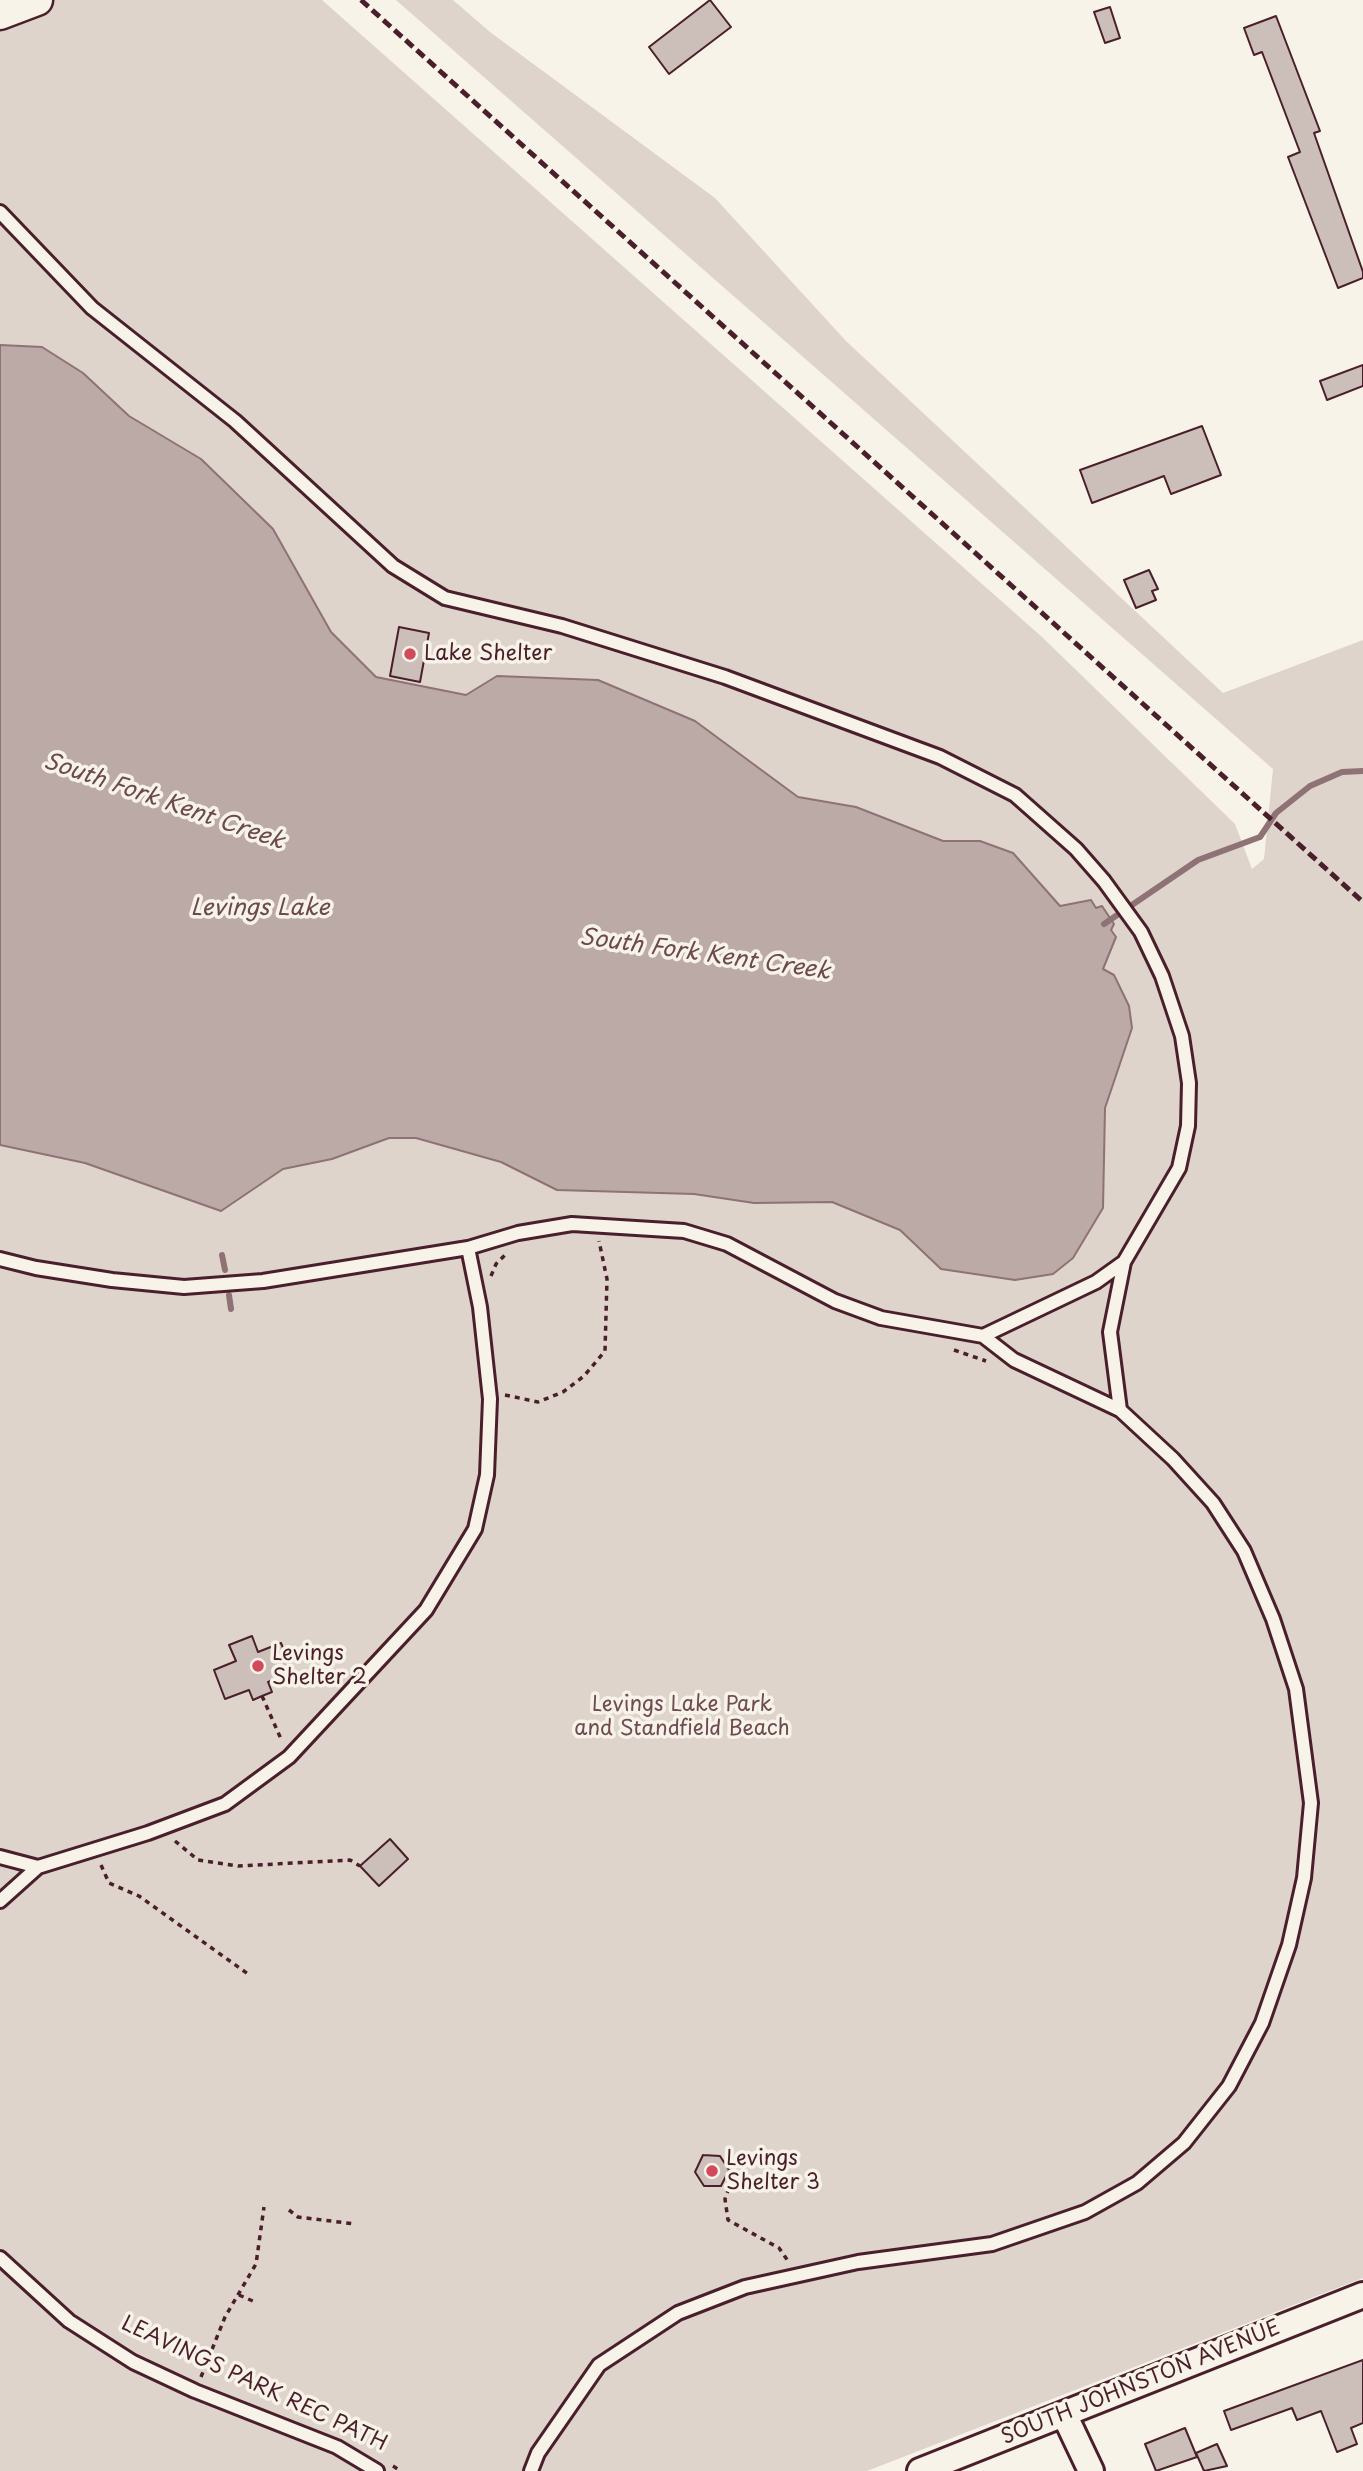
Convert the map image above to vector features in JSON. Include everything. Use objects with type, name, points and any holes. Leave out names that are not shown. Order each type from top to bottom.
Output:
[{"type":"street","points":[[0,14],[37,0]]},
{"type":"street","name":"SOUTH JOHNSTON AVENUE","points":[[920,2471],[1363,2295]]},
{"type":"street","points":[[1064,2414],[1091,2471]]},
{"type":"lane","points":[[0,212],[92,308],[235,421],[393,566],[445,598],[562,626],[725,677],[940,757],[1015,795],[1076,849],[1104,881],[1141,932],[1162,976],[1182,1036],[1189,1083],[1188,1126],[1179,1168],[1124,1262],[1110,1332],[1120,1410]]},
{"type":"lane","points":[[0,1259],[49,1270],[184,1287],[263,1281],[468,1248],[518,1233],[572,1224],[684,1231],[727,1244],[835,1301],[881,1318],[983,1336],[1014,1360],[1120,1410],[1173,1459],[1213,1503],[1244,1551],[1273,1619],[1296,1689],[1306,1746],[1310,1815],[1304,1878],[1289,1945],[1262,2023],[1229,2086],[1184,2143],[1137,2183],[1084,2212],[992,2244],[858,2262],[745,2287],[678,2313],[599,2365],[538,2453],[531,2471]]},
{"type":"lane","points":[[0,1901],[38,1867],[225,1804],[289,1757],[426,1610],[475,1529],[488,1475],[490,1399],[480,1307],[468,1248]]},
{"type":"lane","points":[[983,1336],[1096,1282],[1124,1262]]},
{"type":"lane","points":[[0,1857],[38,1867]]},
{"type":"lane","points":[[0,2258],[69,2321],[133,2362],[195,2391],[337,2447],[377,2471]]},
{"type":"path","points":[[499,1394],[538,1402],[563,1391],[584,1376],[605,1351],[607,1279],[598,1236],[600,1226]]},
{"type":"path","points":[[488,1283],[496,1265],[508,1253]]},
{"type":"path","points":[[947,1347],[999,1365]]},
{"type":"path","points":[[262,1696],[289,1757]]},
{"type":"path","points":[[179,1835],[170,1837],[198,1860],[239,1866],[350,1860],[360,1866]]},
{"type":"path","points":[[94,1850],[109,1883],[139,1895],[248,1974]]},
{"type":"path","points":[[729,2170],[733,2176],[725,2199],[727,2220],[779,2248],[788,2260],[790,2277]]},
{"type":"path","points":[[195,2391],[225,2316],[256,2264],[264,2207]]},
{"type":"path","points":[[289,2210],[298,2217],[355,2224]]},
{"type":"path","points":[[775,2263],[801,2258]]},
{"type":"path","points":[[239,2295],[255,2302]]},
{"type":"path","name":"LEAVINGS PARK REC PATH","points":[[191,2372],[211,2380]]},
{"type":"path","name":"LEAVINGS PARK REC PATH","points":[[388,2463],[401,2471]]},
{"type":"green space","name":"Levings Lake Park and Standfield Beach","points":[[0,0],[322,0],[1042,637],[1235,824],[1252,869],[1264,859],[1273,769],[396,0],[453,0],[490,32],[715,198],[846,341],[1223,693],[1363,640],[1363,2278],[867,2471],[0,2471]]},
{"type":"water","name":"Levings Lake","points":[[0,345],[42,347],[83,373],[129,416],[201,459],[273,529],[331,632],[376,677],[466,695],[497,676],[598,680],[695,721],[798,797],[856,807],[943,841],[980,841],[1013,853],[1060,906],[1091,900],[1096,908],[1102,906],[1114,924],[1111,930],[1116,937],[1103,969],[1114,975],[1129,1006],[1132,1028],[1105,1108],[1103,1208],[1073,1258],[1053,1274],[1015,1280],[941,1269],[900,1230],[832,1202],[754,1203],[694,1194],[557,1190],[501,1162],[416,1138],[389,1138],[332,1159],[283,1169],[221,1211],[85,1163],[0,1145]]},
{"type":"building","points":[[710,0],[731,27],[669,74],[649,47]]},
{"type":"building","points":[[1110,7],[1120,38],[1105,43],[1094,12]]},
{"type":"building","points":[[1276,16],[1320,131],[1314,133],[1363,272],[1363,278],[1338,288],[1288,157],[1300,152],[1262,52],[1254,55],[1244,28]]},
{"type":"building","points":[[1363,365],[1363,386],[1327,400],[1320,381]]},
{"type":"building","points":[[1202,426],[1221,475],[1171,494],[1164,476],[1092,503],[1080,470]]},
{"type":"building","points":[[1149,570],[1158,589],[1152,591],[1156,600],[1136,608],[1124,580]]},
{"type":"building","name":"Lake Shelter","points":[[399,627],[429,633],[420,682],[390,676]]},
{"type":"building","name":"Levings Shelter 2","points":[[252,1636],[258,1652],[281,1643],[293,1672],[268,1682],[272,1692],[253,1700],[249,1690],[225,1699],[214,1670],[236,1661],[229,1645]]},
{"type":"building","points":[[390,1839],[408,1859],[379,1886],[360,1866]]},
{"type":"building","name":"Levings Shelter 3","points":[[703,2155],[720,2156],[729,2170],[721,2186],[704,2186],[695,2172]]},
{"type":"building","points":[[1363,2360],[1363,2423],[1351,2428],[1357,2444],[1337,2452],[1321,2411],[1297,2420],[1292,2408],[1231,2430],[1224,2411]]},
{"type":"building","points":[[1185,2428],[1197,2457],[1156,2471],[1145,2444]]},
{"type":"building","points":[[1217,2444],[1227,2466],[1204,2471],[1196,2453]]},
{"type":"waterway","name":"South Fork Kent Creek","points":[[1104,924],[1198,860],[1260,837],[1276,813],[1310,786],[1342,772],[1363,771]]},
{"type":"waterway","points":[[222,1255],[225,1270]]},
{"type":"waterway","points":[[229,1295],[231,1309]]},
{"type":"railway","points":[[361,0],[1363,902]]},
{"type":"place","name":"Lake Shelter","points":[[410,654]]},
{"type":"place","name":"Levings Shelter 2","points":[[258,1666]]},
{"type":"place","name":"Levings Shelter 3","points":[[712,2171]]}]
